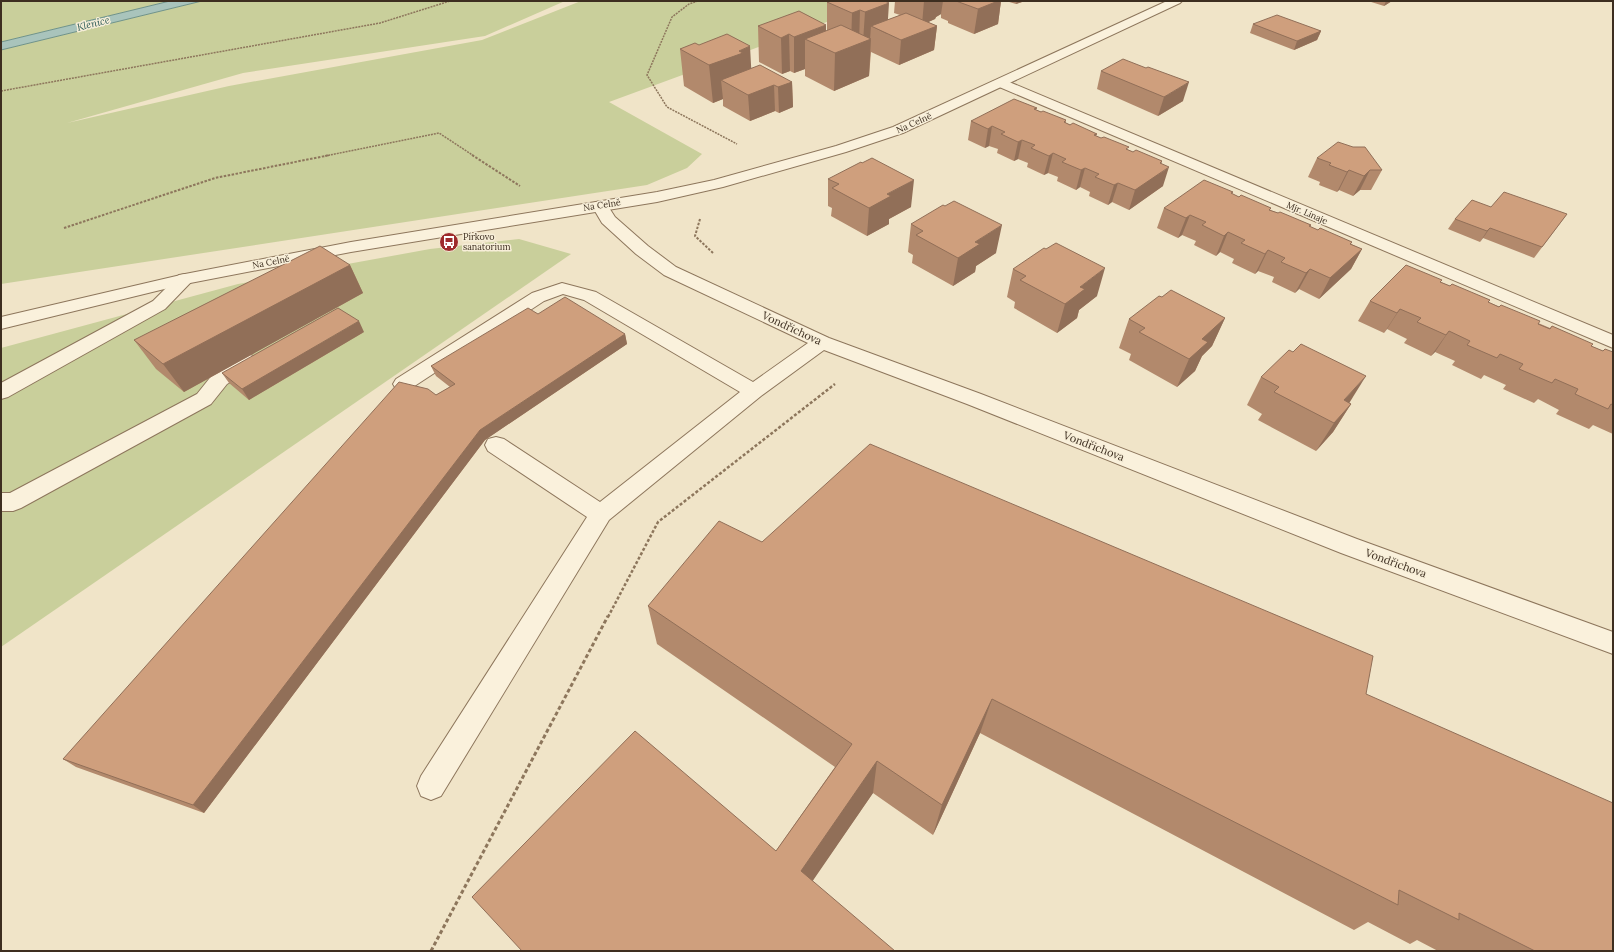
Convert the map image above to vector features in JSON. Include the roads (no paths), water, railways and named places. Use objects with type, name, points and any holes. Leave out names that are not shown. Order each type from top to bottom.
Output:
[{"type":"street","name":"Na Celně","points":[[1,323],[185,279],[351,247],[657,197],[717,184],[841,149],[898,130],[1176,1]]},
{"type":"street","name":"Mjr. Linaje","points":[[1002,83],[1613,342]]},
{"type":"street","name":"Vondřichova","points":[[600,206],[608,220],[642,250],[670,271],[822,342],[974,399],[1349,546],[1613,643]]},
{"type":"street","points":[[1,392],[159,305],[185,279]]},
{"type":"street","points":[[403,384],[538,297],[562,288],[590,296],[754,391]]},
{"type":"street","points":[[431,786],[600,514],[754,391],[822,342]]},
{"type":"street","points":[[1,502],[13,502],[204,399],[220,380],[268,352]]},
{"type":"street","points":[[496,445],[600,514]]},
{"type":"water","name":"Klenice","points":[[170,1],[202,1],[1,50],[1,42]]},
{"type":"place","name":"Pírkovo sanatorium","points":[[449,242]]}]
